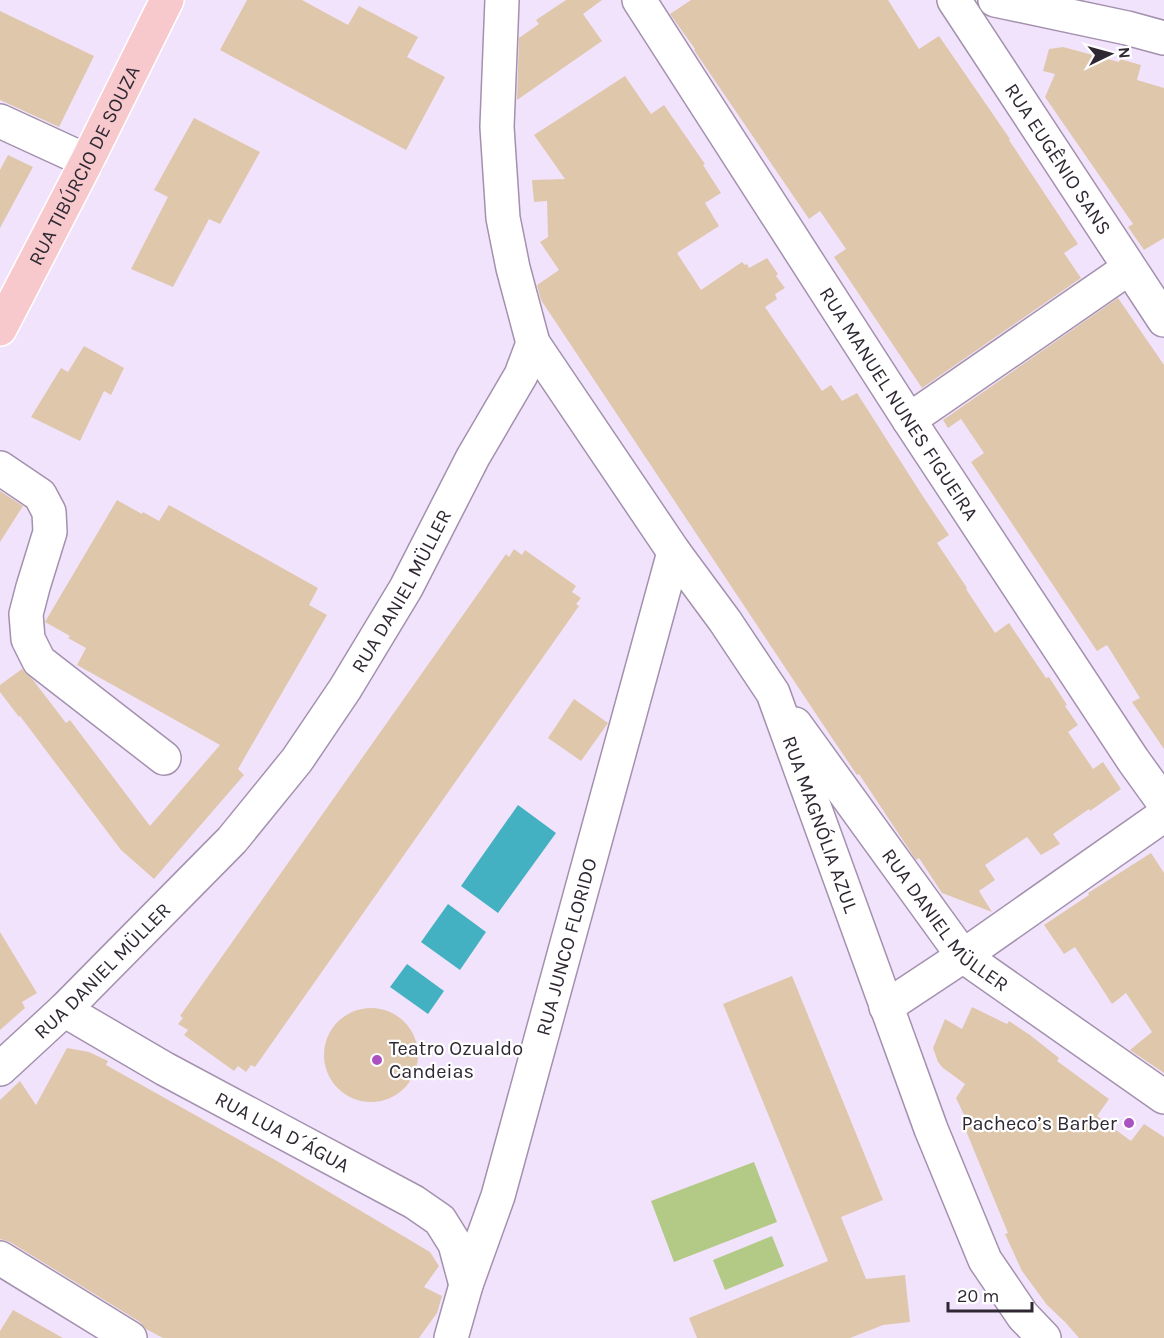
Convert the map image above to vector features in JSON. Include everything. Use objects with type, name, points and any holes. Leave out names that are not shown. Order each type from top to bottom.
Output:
[{"type":"main road","name":"RUA TIBÚRCIO DE SOUZA","points":[[0,329],[167,0]]},
{"type":"street","points":[[502,0],[498,127],[503,218],[513,268],[533,344]]},
{"type":"street","name":"RUA MANUEL NUNES FIGUEIRA","points":[[639,0],[909,420],[1133,760],[1164,803]]},
{"type":"street","name":"RUA EUGÊNIO SANS","points":[[954,0],[1164,320]]},
{"type":"street","points":[[995,0],[1125,14],[1164,38]]},
{"type":"street","points":[[0,121],[87,161]]},
{"type":"street","points":[[909,420],[1130,268]]},
{"type":"street","name":"RUA MAGNÓLIA AZUL","points":[[533,344],[773,693],[931,1129],[985,1260],[1023,1316],[1044,1338]]},
{"type":"street","name":"RUA DANIEL MÜLLER","points":[[0,1069],[64,1010],[232,840],[297,760],[345,689],[406,588],[473,457],[520,375],[533,344]]},
{"type":"street","points":[[0,468],[40,495],[49,512],[50,532],[26,614],[28,639],[39,661],[164,758]]},
{"type":"street","name":"RUA JUNCO FLORIDO","points":[[452,1338],[466,1285],[498,1196],[674,552]]},
{"type":"street","name":"RUA DANIEL MÜLLER","points":[[773,693],[963,956],[1164,1097]]},
{"type":"street","points":[[886,1006],[963,956],[1164,815]]},
{"type":"street","name":"RUA LUA D´ÁGUA","points":[[64,1010],[165,1069],[414,1202],[440,1220],[455,1244],[466,1285]]},
{"type":"street","points":[[0,1258],[130,1338]]},
{"type":"green space","points":[[754,1162],[777,1222],[674,1262],[651,1201]]},
{"type":"green space","points":[[772,1236],[784,1266],[725,1290],[713,1260]]},
{"type":"water","points":[[518,805],[556,833],[498,913],[461,886]]},
{"type":"water","points":[[448,904],[486,932],[460,970],[421,942]]},
{"type":"water","points":[[407,964],[444,991],[428,1014],[390,987]]},
{"type":"building","points":[[247,0],[302,0],[348,25],[359,6],[418,37],[407,57],[445,77],[406,150],[220,50]]},
{"type":"building","points":[[566,0],[602,0],[583,14],[602,41],[517,100],[519,38],[539,24],[536,20]]},
{"type":"building","points":[[691,0],[888,0],[919,49],[939,36],[1010,139],[1078,244],[1064,253],[1081,278],[922,388],[834,257],[846,249],[820,211],[809,219],[670,14]]},
{"type":"building","points":[[0,11],[94,56],[59,127],[0,100]]},
{"type":"building","points":[[1063,47],[1119,62],[1120,59],[1141,65],[1137,80],[1164,88],[1164,238],[1144,250],[1128,227],[1133,224],[1045,97],[1055,74],[1043,71],[1049,49]]},
{"type":"building","points":[[625,76],[651,114],[664,105],[705,164],[703,165],[721,193],[705,203],[719,226],[677,253],[701,290],[742,262],[749,268],[767,258],[785,288],[775,294],[777,299],[765,307],[822,391],[831,385],[842,401],[857,393],[949,535],[937,543],[995,633],[1009,623],[1046,678],[1049,677],[1078,725],[1068,732],[1093,769],[1103,762],[1121,789],[1053,834],[1060,844],[1041,855],[1027,837],[985,865],[995,880],[979,891],[992,912],[942,893],[919,858],[916,860],[830,735],[541,300],[537,285],[559,270],[540,242],[548,237],[547,201],[534,202],[532,180],[565,179],[534,135]]},
{"type":"building","points":[[194,118],[260,152],[220,224],[209,219],[173,287],[131,269],[168,197],[154,190]]},
{"type":"building","points":[[8,155],[33,167],[0,228],[0,170]]},
{"type":"building","points":[[1118,298],[1164,365],[1164,749],[1132,702],[1140,698],[1107,645],[1097,651],[971,462],[984,453],[961,419],[948,428],[943,420]]},
{"type":"building","points":[[84,346],[124,368],[111,395],[104,391],[80,441],[31,417],[61,368],[68,372]]},
{"type":"building","points":[[0,491],[23,506],[0,542]]},
{"type":"building","points":[[117,500],[159,521],[169,505],[318,588],[309,605],[327,615],[238,769],[244,775],[154,879],[121,850],[0,692],[0,685],[22,669],[66,723],[70,720],[150,826],[220,745],[77,665],[86,648],[45,622]]},
{"type":"building","points":[[514,549],[522,555],[525,550],[576,586],[572,592],[581,598],[576,604],[579,606],[255,1067],[251,1065],[246,1072],[238,1066],[234,1071],[184,1035],[188,1030],[178,1024],[183,1018],[180,1016],[506,554],[509,557]]},
{"type":"building","points":[[574,699],[608,723],[581,761],[548,738]]},
{"type":"building","points":[[1151,853],[1164,873],[1164,1073],[1130,1050],[1152,1032],[1126,993],[1112,1004],[1075,947],[1064,954],[1044,925],[1089,895],[1088,893]]},
{"type":"building","points":[[0,932],[37,993],[22,1002],[25,1008],[0,1030]]},
{"type":"building","points":[[792,976],[883,1200],[841,1217],[866,1279],[905,1275],[910,1322],[883,1325],[850,1338],[697,1338],[689,1318],[828,1261],[723,1004]]},
{"type":"building","points":[[972,1007],[1007,1024],[1009,1021],[1030,1035],[1059,1058],[1057,1061],[1109,1099],[1097,1116],[1131,1141],[1144,1124],[1164,1137],[1164,1338],[1079,1338],[1047,1305],[1022,1271],[1005,1234],[1008,1233],[964,1126],[967,1121],[956,1098],[965,1084],[943,1068],[933,1048],[945,1019],[962,1029]]},
{"type":"building","points":[[371,1008],[389,1012],[404,1022],[414,1037],[418,1055],[414,1073],[404,1088],[389,1098],[371,1102],[353,1098],[338,1088],[328,1073],[324,1055],[328,1037],[338,1022],[353,1012]]},
{"type":"building","points":[[67,1048],[89,1052],[108,1061],[106,1065],[277,1161],[430,1252],[439,1266],[424,1287],[442,1296],[437,1313],[419,1338],[163,1338],[10,1242],[0,1239],[0,1100],[20,1081],[36,1105]]},
{"type":"building","points":[[13,1310],[63,1338],[0,1338],[0,1331]]},
{"type":"place","name":"Teatro Ozualdo Candeias","points":[[377,1060]]},
{"type":"place","name":"Pacheco’s Barber","points":[[1129,1123]]}]
